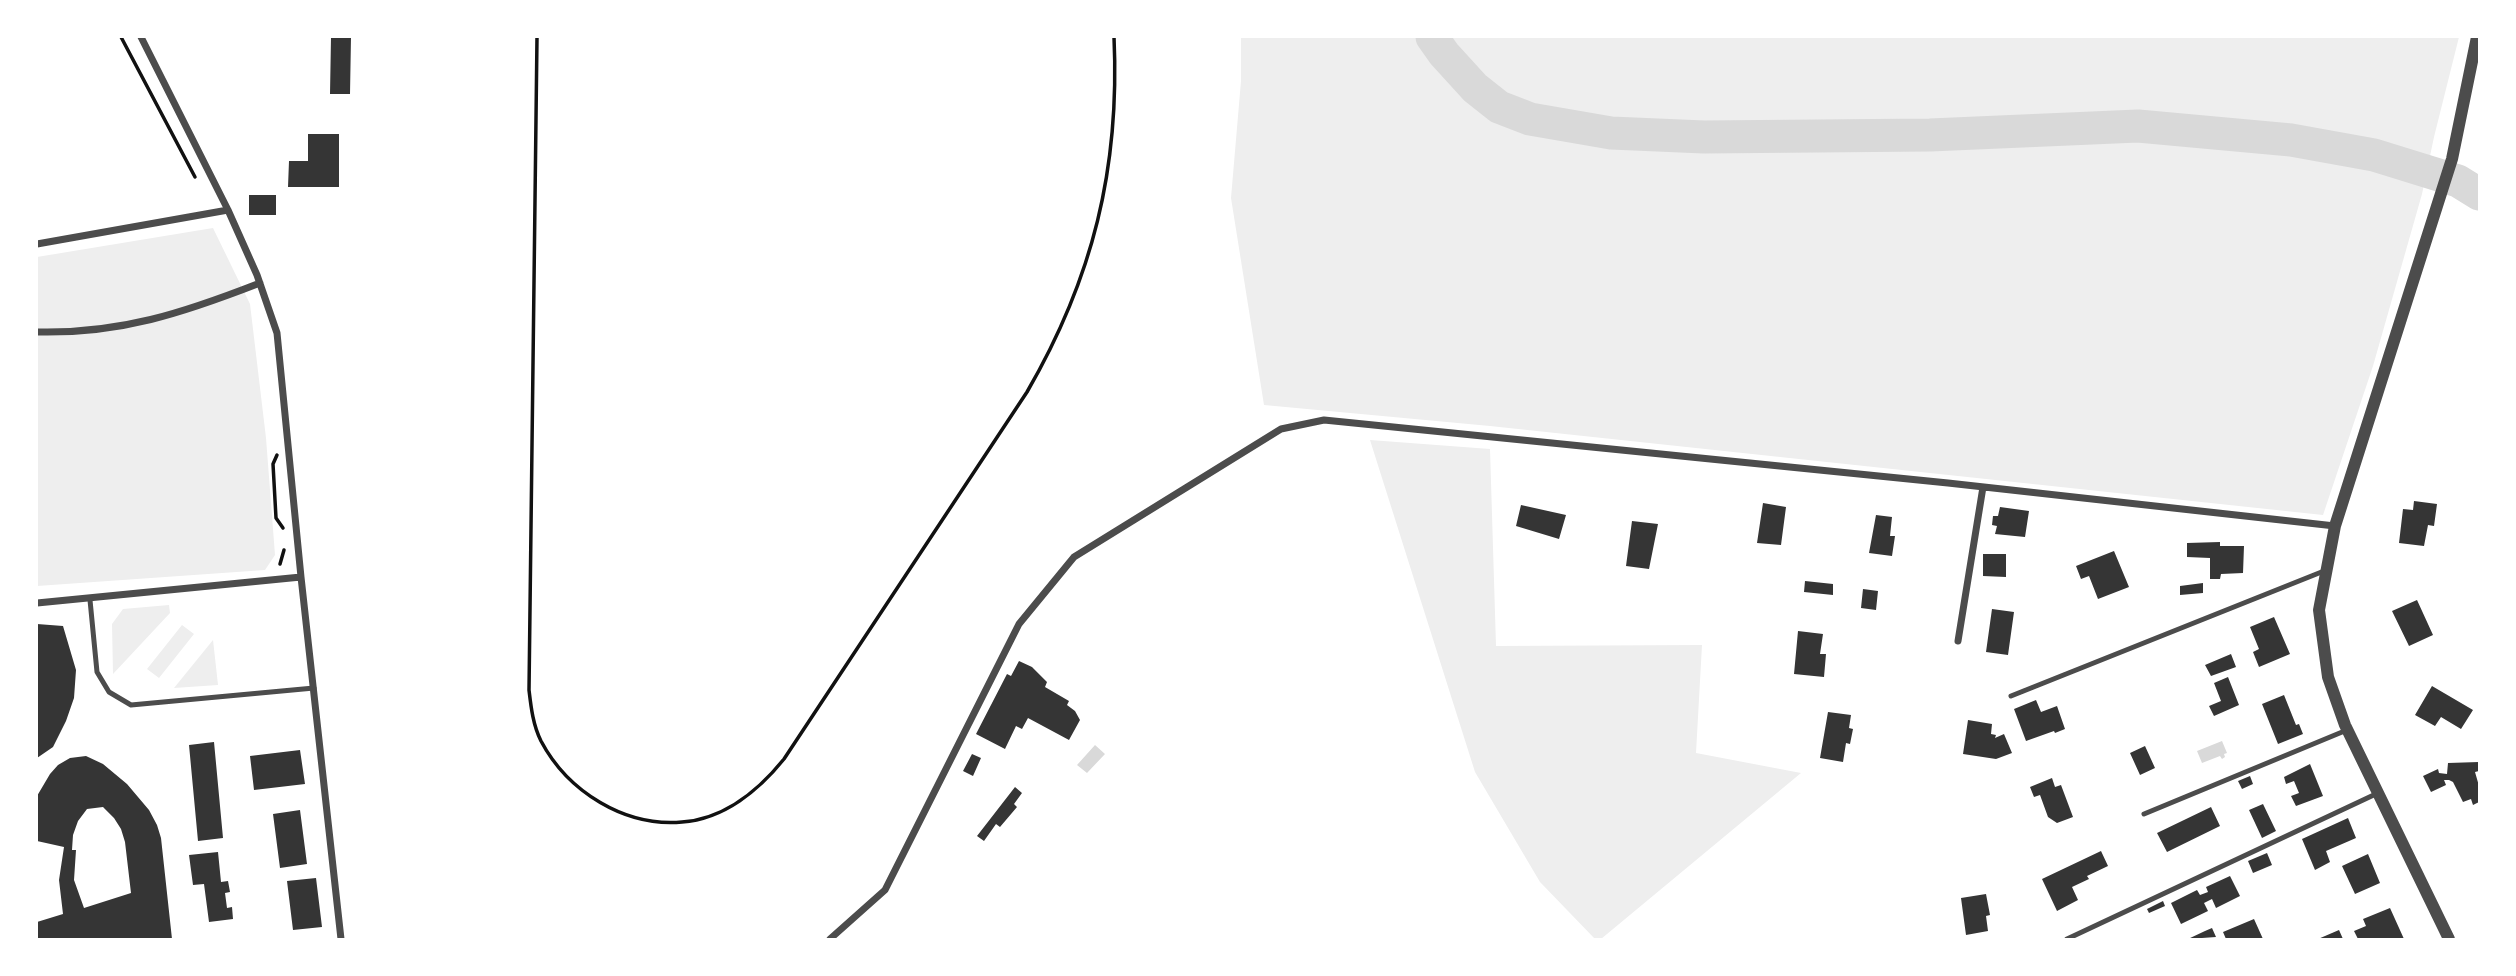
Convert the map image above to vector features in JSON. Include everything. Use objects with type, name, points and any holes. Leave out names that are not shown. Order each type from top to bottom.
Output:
[{"type":"street","points":[[141,37],[228,210],[260,284],[277,333],[300,577],[341,939]]},
{"type":"street","points":[[2449,939],[2347,730],[2328,677],[2319,610],[2335,526],[2452,159],[2477,37]]},
{"type":"street","points":[[37,244],[228,210]]},
{"type":"street","points":[[37,332],[67,333],[115,328],[197,308],[260,284]]},
{"type":"street","points":[[830,939],[885,890],[1019,624],[1074,556],[1281,429],[1324,420],[2335,526]]},
{"type":"street","points":[[1958,641],[1983,487]]},
{"type":"street","points":[[37,603],[90,600],[300,577]]},
{"type":"lane","points":[[2011,696],[2327,570]]},
{"type":"lane","points":[[90,600],[97,672],[109,692],[131,705],[314,688]]},
{"type":"lane","points":[[2144,814],[2347,730]]},
{"type":"lane","points":[[2067,939],[2378,793]]},
{"type":"path","points":[[537,37],[529,690],[532,716],[541,741],[555,763],[574,783],[598,801],[625,815],[652,822],[684,822],[723,810],[756,789],[771,775],[1027,392],[1073,304],[1093,243],[1105,188],[1115,111],[1114,37]]},
{"type":"shaded area","points":[[1241,37],[2459,37],[2422,194],[2373,366],[2323,515],[1490,426],[1264,405],[1231,198],[1241,81]]},
{"type":"shaded area","points":[[213,228],[250,304],[266,438],[275,555],[265,570],[37,586],[37,257]]},
{"type":"shaded area","points":[[1370,440],[1490,449],[1496,646],[1702,645],[1696,753],[1801,773],[1601,939],[1595,939],[1540,882],[1475,772]]},
{"type":"shaded area","points":[[169,605],[170,613],[113,674],[112,624],[123,609]]},
{"type":"shaded area","points":[[182,625],[194,634],[159,678],[147,669]]},
{"type":"shaded area","points":[[213,640],[218,685],[174,688]]},
{"type":"shaded area","points":[[2222,741],[2227,753],[2224,754],[2225,757],[2222,759],[2220,756],[2202,763],[2197,751]]},
{"type":"shaded area","points":[[1095,745],[1105,754],[1087,773],[1077,765]]},
{"type":"building","points":[[331,37],[351,37],[350,94],[330,94]]},
{"type":"building","points":[[308,134],[339,134],[339,187],[288,187],[289,161],[308,161]]},
{"type":"building","points":[[249,195],[276,195],[276,215],[249,215]]},
{"type":"building","points":[[2414,501],[2437,504],[2434,526],[2428,525],[2424,546],[2399,543],[2403,509],[2413,510]]},
{"type":"building","points":[[1763,503],[1786,507],[1781,545],[1757,543]]},
{"type":"building","points":[[1521,505],[1566,515],[1559,539],[1516,526]]},
{"type":"building","points":[[2000,507],[2029,511],[2025,537],[1995,534],[1997,526],[1992,525],[1993,516],[1998,516]]},
{"type":"building","points":[[1876,515],[1892,517],[1890,536],[1895,536],[1892,556],[1869,553]]},
{"type":"building","points":[[1632,521],[1658,524],[1649,569],[1626,566]]},
{"type":"building","points":[[2220,542],[2220,546],[2244,546],[2243,573],[2221,574],[2220,579],[2210,579],[2210,558],[2187,557],[2187,543]]},
{"type":"building","points":[[2114,551],[2129,587],[2098,599],[2089,576],[2081,579],[2076,566]]},
{"type":"building","points":[[1983,554],[2006,554],[2006,577],[1983,576]]},
{"type":"building","points":[[1805,581],[1833,584],[1833,595],[1804,592]]},
{"type":"building","points":[[2203,583],[2203,593],[2180,595],[2180,586]]},
{"type":"building","points":[[1863,589],[1878,591],[1876,610],[1861,608]]},
{"type":"building","points":[[2417,600],[2433,635],[2409,646],[2392,611]]},
{"type":"building","points":[[1992,609],[2014,612],[2008,655],[1986,652]]},
{"type":"building","points":[[2274,617],[2290,654],[2259,667],[2253,652],[2259,649],[2250,627]]},
{"type":"building","points":[[37,624],[63,626],[76,670],[74,698],[66,721],[53,747],[37,758]]},
{"type":"building","points":[[1798,631],[1823,634],[1820,654],[1826,654],[1824,677],[1794,674]]},
{"type":"building","points":[[2231,654],[2236,667],[2211,676],[2205,665]]},
{"type":"building","points":[[1019,661],[1032,667],[1047,682],[1045,687],[1069,701],[1067,705],[1075,711],[1080,720],[1069,740],[1028,718],[1022,729],[1016,726],[1005,749],[976,734],[1007,674],[1011,676]]},
{"type":"building","points":[[2228,677],[2239,705],[2214,716],[2209,706],[2221,701],[2214,683]]},
{"type":"building","points":[[2432,686],[2473,710],[2461,729],[2441,717],[2435,726],[2415,715]]},
{"type":"building","points":[[2284,695],[2296,725],[2299,724],[2303,734],[2278,744],[2262,704]]},
{"type":"building","points":[[2036,700],[2041,712],[2057,706],[2065,729],[2026,741],[2014,709]]},
{"type":"building","points":[[1828,712],[1851,715],[1849,728],[1853,729],[1850,744],[1846,743],[1843,762],[1820,758]]},
{"type":"building","points":[[1968,720],[1992,724],[1991,734],[1996,735],[1995,738],[2004,734],[2012,753],[1996,759],[1963,754]]},
{"type":"building","points":[[214,742],[223,838],[198,841],[189,745]]},
{"type":"building","points":[[2145,746],[2155,768],[2140,775],[2130,753]]},
{"type":"building","points":[[300,750],[305,784],[254,790],[250,756]]},
{"type":"building","points":[[972,754],[981,758],[973,776],[963,771]]},
{"type":"building","points":[[86,756],[103,764],[127,784],[149,810],[161,838],[172,939],[37,939],[37,922],[63,914],[59,880],[64,847],[37,841],[37,796],[50,774],[70,758]],"holes":[[[103,807],[114,818],[125,842],[131,893],[84,908],[74,880],[76,850],[72,850],[73,835],[78,821],[87,809]]]},
{"type":"building","points":[[2479,762],[2479,771],[2475,772],[2479,786],[2479,802],[2473,805],[2471,799],[2463,802],[2453,782],[2444,780],[2446,785],[2431,792],[2423,776],[2438,769],[2439,773],[2447,774],[2448,763]]},
{"type":"building","points":[[2310,764],[2323,796],[2296,806],[2291,796],[2299,793],[2294,781],[2286,784],[2284,777]]},
{"type":"building","points":[[2250,776],[2253,784],[2242,789],[2238,781]]},
{"type":"building","points":[[2052,778],[2055,787],[2061,785],[2073,817],[2057,823],[2048,817],[2040,795],[2034,797],[2030,787]]},
{"type":"building","points":[[1015,787],[1022,793],[1014,804],[1017,807],[1000,827],[996,824],[984,841],[977,836]]},
{"type":"building","points":[[2263,804],[2276,831],[2262,838],[2249,810]]},
{"type":"building","points":[[2211,807],[2220,826],[2167,852],[2157,833]]},
{"type":"building","points":[[300,810],[307,864],[280,868],[273,814]]},
{"type":"building","points":[[2348,818],[2356,838],[2326,851],[2330,862],[2315,870],[2302,839]]},
{"type":"building","points":[[2101,851],[2108,866],[2072,887],[2078,900],[2057,911],[2042,879]]},
{"type":"building","points":[[218,852],[221,882],[228,881],[230,892],[225,893],[227,908],[232,907],[233,919],[209,922],[204,884],[193,885],[189,855]]},
{"type":"building","points":[[2267,853],[2272,865],[2253,873],[2248,861]]},
{"type":"building","points":[[2368,854],[2380,883],[2355,894],[2342,866]]},
{"type":"building","points":[[2230,876],[2240,896],[2216,908],[2212,899],[2204,903],[2208,911],[2181,924],[2171,903],[2197,890],[2200,895],[2208,892],[2206,887]]},
{"type":"building","points":[[316,878],[322,927],[293,930],[287,881]]},
{"type":"building","points":[[1986,894],[1990,915],[1986,916],[1988,931],[1966,935],[1961,898]]},
{"type":"building","points":[[2163,901],[2165,906],[2149,913],[2147,909]]},
{"type":"building","points":[[2390,908],[2404,939],[2358,939],[2354,931],[2366,926],[2363,919]]},
{"type":"building","points":[[2254,919],[2263,939],[2226,939],[2223,932]]},
{"type":"building","points":[[2212,928],[2216,937],[2188,939],[2205,931]]},
{"type":"building","points":[[2339,930],[2343,939],[2318,939]]},
{"type":"waterway","points":[[1432,37],[1475,88],[1499,107],[1530,119],[1611,133],[1704,137],[1930,135],[2138,126],[2291,140],[2374,155],[2458,181],[2479,194]]}]
